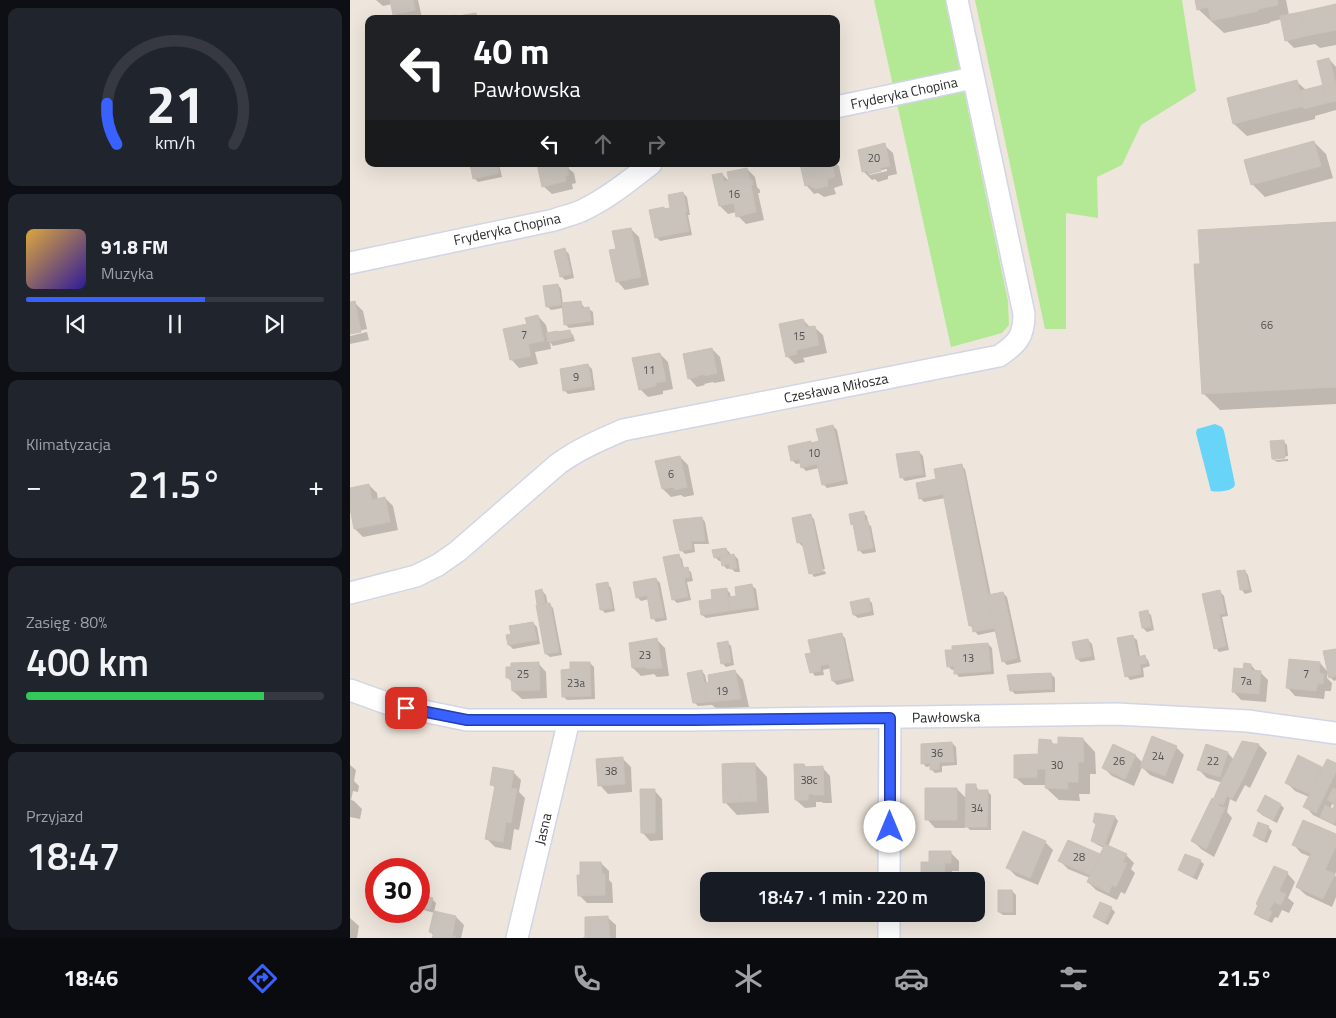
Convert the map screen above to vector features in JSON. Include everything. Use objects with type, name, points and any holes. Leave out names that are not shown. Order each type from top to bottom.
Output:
[{"type":"street","name":"Czesława Miłosza","points":[[350,593],[416,576],[438,565],[458,551],[558,464],[583,448],[623,430],[999,356],[1007,351],[1020,338],[1024,326],[1024,314],[957,0]]},
{"type":"street","name":"Fryderyka Chopina","points":[[840,106],[973,78]]},
{"type":"street","name":"Fryderyka Chopina","points":[[350,263],[554,220],[573,214],[602,201],[647,167]]},
{"type":"street","name":"Pawłowska","points":[[350,690],[389,704],[440,716],[467,720],[890,718],[1116,714],[1248,721],[1336,733]]},
{"type":"street","points":[[889,872],[890,718]]},
{"type":"street","name":"Jasna","points":[[517,938],[569,720]]},
{"type":"street","points":[[889,922],[889,938]]},
{"type":"green space","points":[[874,0],[945,0],[1008,301],[1009,325],[1002,333],[951,347]]},
{"type":"green space","points":[[975,0],[1182,0],[1196,91],[1141,125],[1122,165],[1097,177],[1098,218],[1066,213],[1066,329],[1045,329]]},
{"type":"water","points":[[1215,424],[1222,427],[1224,431],[1235,484],[1231,489],[1223,491],[1211,491],[1196,433],[1197,429]]},
{"type":"building","points":[[390,0],[413,0],[415,10],[393,15]]},
{"type":"building","points":[[1195,0],[1277,0],[1278,5],[1211,21],[1208,7],[1197,10]]},
{"type":"building","points":[[1336,4],[1336,30],[1306,36],[1301,12]]},
{"type":"building","points":[[1301,12],[1306,36],[1285,41],[1280,16]]},
{"type":"building","points":[[1329,58],[1336,84],[1336,101],[1327,103],[1317,61]]},
{"type":"building","points":[[1297,80],[1304,106],[1233,124],[1227,98]]},
{"type":"building","points":[[1323,85],[1327,103],[1304,109],[1300,91]]},
{"type":"building","points":[[1314,141],[1321,166],[1251,185],[1244,160]]},
{"type":"building","points":[[885,143],[890,166],[880,168],[881,171],[869,174],[868,171],[862,172],[858,150]]},
{"type":"building","points":[[471,167],[498,167],[499,173],[473,179]]},
{"type":"building","points":[[538,167],[567,167],[569,175],[565,176],[566,181],[542,187]]},
{"type":"building","points":[[801,167],[833,167],[835,177],[827,179],[828,186],[815,189],[810,185],[805,186]]},
{"type":"building","points":[[747,168],[750,180],[752,180],[753,185],[751,185],[756,212],[736,217],[734,203],[719,206],[712,175],[722,173],[724,182],[729,181],[727,172]]},
{"type":"building","points":[[683,192],[689,231],[655,238],[649,210],[664,207],[664,209],[670,208],[668,195]]},
{"type":"building","points":[[1336,222],[1336,387],[1202,394],[1194,264],[1200,264],[1198,230]]},
{"type":"building","points":[[631,228],[641,277],[616,282],[609,250],[616,249],[612,231]]},
{"type":"building","points":[[565,248],[571,274],[560,277],[554,251]]},
{"type":"building","points":[[558,284],[561,305],[546,307],[543,286]]},
{"type":"building","points":[[355,301],[361,332],[350,334],[350,302]]},
{"type":"building","points":[[581,301],[582,308],[589,307],[591,321],[564,325],[562,303]]},
{"type":"building","points":[[538,315],[544,341],[528,344],[531,356],[510,360],[503,329],[527,324],[525,318]]},
{"type":"building","points":[[803,319],[806,327],[815,326],[819,345],[796,350],[797,354],[786,357],[779,324]]},
{"type":"building","points":[[570,330],[572,337],[548,342],[546,333]]},
{"type":"building","points":[[712,348],[717,373],[688,379],[683,354]]},
{"type":"building","points":[[660,353],[666,381],[655,383],[656,386],[639,390],[632,358]]},
{"type":"building","points":[[588,364],[592,386],[563,391],[560,369]]},
{"type":"building","points":[[833,425],[845,480],[822,485],[817,464],[801,468],[799,459],[791,461],[788,446],[819,441],[816,429]]},
{"type":"building","points":[[1284,440],[1285,458],[1272,459],[1270,441]]},
{"type":"building","points":[[919,451],[923,474],[900,478],[896,454]]},
{"type":"building","points":[[680,456],[687,487],[675,490],[674,487],[662,489],[655,461]]},
{"type":"building","points":[[962,464],[995,628],[973,632],[972,625],[969,626],[943,494],[919,499],[916,483],[936,479],[934,469]]},
{"type":"building","points":[[369,484],[372,500],[385,497],[390,522],[354,529],[350,509],[350,488]]},
{"type":"building","points":[[864,511],[865,521],[868,521],[873,548],[858,551],[853,524],[851,525],[849,514]]},
{"type":"building","points":[[811,514],[823,571],[809,574],[802,542],[797,543],[792,518]]},
{"type":"building","points":[[702,517],[705,541],[691,541],[692,549],[680,551],[673,520]]},
{"type":"building","points":[[726,548],[728,555],[714,558],[712,550]]},
{"type":"building","points":[[679,554],[682,568],[688,567],[690,577],[684,578],[688,597],[672,600],[663,557]]},
{"type":"building","points":[[734,554],[737,568],[730,569],[729,564],[722,566],[720,557]]},
{"type":"building","points":[[1245,570],[1249,589],[1240,590],[1237,571]]},
{"type":"building","points":[[656,578],[664,617],[651,619],[647,595],[636,598],[633,582]]},
{"type":"building","points":[[608,582],[612,608],[600,610],[596,584]]},
{"type":"building","points":[[752,584],[756,607],[729,611],[728,597],[736,596],[735,587]]},
{"type":"building","points":[[727,588],[729,611],[701,615],[699,601],[712,599],[711,590]]},
{"type":"building","points":[[542,589],[545,603],[537,604],[535,591]]},
{"type":"building","points":[[1220,590],[1225,613],[1207,616],[1202,594]]},
{"type":"building","points":[[1003,592],[1009,617],[993,620],[988,595]]},
{"type":"building","points":[[869,598],[871,611],[853,615],[850,602]]},
{"type":"building","points":[[550,603],[559,652],[545,654],[536,605]]},
{"type":"building","points":[[1148,610],[1151,627],[1142,628],[1139,612]]},
{"type":"building","points":[[1219,614],[1226,646],[1214,649],[1207,616]]},
{"type":"building","points":[[1009,617],[1017,658],[1002,662],[993,620]]},
{"type":"building","points":[[533,622],[537,640],[508,645],[506,635],[511,634],[509,626]]},
{"type":"building","points":[[842,633],[851,678],[832,681],[829,664],[820,666],[821,671],[810,673],[805,654],[811,653],[808,640]]},
{"type":"building","points":[[1133,635],[1138,657],[1145,655],[1147,663],[1140,664],[1141,674],[1125,677],[1117,638]]},
{"type":"building","points":[[657,638],[662,668],[632,668],[629,643]]},
{"type":"building","points":[[1088,639],[1092,656],[1076,659],[1072,642]]},
{"type":"building","points":[[728,641],[731,662],[721,664],[717,643]]},
{"type":"building","points":[[988,643],[991,671],[954,674],[954,666],[947,667],[945,650],[952,650],[952,646]]},
{"type":"building","points":[[1336,649],[1336,676],[1329,678],[1323,651]]},
{"type":"building","points":[[1289,659],[1320,662],[1319,673],[1324,674],[1323,684],[1318,683],[1316,691],[1286,688]]},
{"type":"building","points":[[539,662],[540,690],[512,691],[511,678],[506,678],[506,667],[511,667],[511,663]]},
{"type":"building","points":[[570,662],[590,662],[591,696],[562,697],[561,670],[570,669]]},
{"type":"building","points":[[1244,663],[1251,664],[1251,670],[1261,671],[1259,694],[1232,692],[1234,668],[1243,669]]},
{"type":"building","points":[[702,670],[707,702],[693,703],[687,673]]},
{"type":"building","points":[[735,670],[741,699],[707,702],[704,683],[709,682],[708,675]]},
{"type":"building","points":[[1051,673],[1052,689],[1010,691],[1007,675]]},
{"type":"building","points":[[1152,736],[1177,746],[1165,776],[1140,767]]},
{"type":"building","points":[[1058,737],[1083,738],[1084,762],[1078,762],[1078,782],[1067,782],[1068,789],[1045,788],[1046,769],[1037,769],[1039,739],[1051,740],[1052,744],[1058,744]]},
{"type":"building","points":[[1242,741],[1259,744],[1242,781],[1226,773]]},
{"type":"building","points":[[952,742],[954,762],[939,762],[939,769],[930,770],[930,763],[921,764],[921,744]]},
{"type":"building","points":[[1113,744],[1136,755],[1125,779],[1102,768]]},
{"type":"building","points":[[1206,744],[1228,752],[1220,777],[1197,770]]},
{"type":"building","points":[[1037,754],[1037,777],[1014,778],[1014,755]]},
{"type":"building","points":[[1298,755],[1322,767],[1309,794],[1285,783]]},
{"type":"building","points":[[623,757],[625,784],[598,786],[596,759]]},
{"type":"building","points":[[1327,759],[1336,763],[1336,772],[1316,813],[1303,807]]},
{"type":"building","points":[[738,763],[740,802],[723,803],[722,764]]},
{"type":"building","points":[[738,763],[755,763],[757,801],[740,802]]},
{"type":"building","points":[[794,764],[804,764],[805,767],[823,766],[824,795],[808,794],[808,800],[795,800]]},
{"type":"building","points":[[493,767],[514,771],[511,788],[517,789],[511,823],[506,822],[503,842],[485,839],[495,786],[490,785]]},
{"type":"building","points":[[1226,773],[1242,781],[1232,799],[1227,796],[1229,791],[1219,786]]},
{"type":"building","points":[[966,784],[976,784],[976,790],[988,790],[987,827],[965,827]]},
{"type":"building","points":[[1219,786],[1229,791],[1223,805],[1214,798]]},
{"type":"building","points":[[925,788],[957,788],[957,820],[925,820]]},
{"type":"building","points":[[1333,788],[1336,789],[1335,804],[1327,800]]},
{"type":"building","points":[[640,789],[655,789],[655,833],[641,833]]},
{"type":"building","points":[[1265,795],[1281,804],[1273,820],[1257,811]]},
{"type":"building","points":[[1212,798],[1220,802],[1218,806],[1225,808],[1206,849],[1191,841]]},
{"type":"building","points":[[1336,802],[1336,819],[1334,824],[1327,821]]},
{"type":"building","points":[[1325,805],[1333,809],[1327,821],[1320,817]]},
{"type":"building","points":[[1095,813],[1115,816],[1111,828],[1093,822]]},
{"type":"building","points":[[1303,820],[1322,828],[1311,853],[1292,845]]},
{"type":"building","points":[[1258,822],[1269,826],[1264,840],[1253,836]]},
{"type":"building","points":[[1096,824],[1111,828],[1104,846],[1091,841]]},
{"type":"building","points":[[1322,828],[1336,834],[1336,846],[1329,861],[1311,853]]},
{"type":"building","points":[[1023,831],[1046,841],[1030,878],[1006,868]]},
{"type":"building","points":[[1068,840],[1100,854],[1090,875],[1058,861]]},
{"type":"building","points":[[1105,844],[1127,854],[1123,862],[1127,863],[1116,887],[1112,885],[1109,893],[1087,882]]},
{"type":"building","points":[[929,851],[951,851],[951,863],[945,863],[944,872],[921,872],[921,862],[929,862]]},
{"type":"building","points":[[1311,853],[1329,861],[1325,870],[1335,874],[1323,899],[1296,887]]},
{"type":"building","points":[[1185,854],[1201,860],[1193,877],[1178,870]]},
{"type":"building","points":[[580,862],[601,862],[602,874],[605,874],[605,895],[578,896],[577,875],[580,875]]},
{"type":"building","points":[[1274,866],[1288,872],[1279,891],[1286,894],[1281,905],[1274,902],[1269,911],[1256,904]]},
{"type":"building","points":[[998,890],[1012,890],[1013,912],[998,912]]},
{"type":"building","points":[[430,897],[433,898],[430,909]]},
{"type":"building","points":[[1100,902],[1112,907],[1105,922],[1093,917]]},
{"type":"building","points":[[1258,905],[1272,912],[1268,920],[1254,914]]},
{"type":"building","points":[[434,911],[456,916],[452,936],[455,936],[455,938],[432,938],[434,933],[429,932]]},
{"type":"building","points":[[608,916],[610,938],[583,938],[585,937],[585,917]]},
{"type":"route","points":[[406,708],[467,720],[890,718],[890,827]]}]
